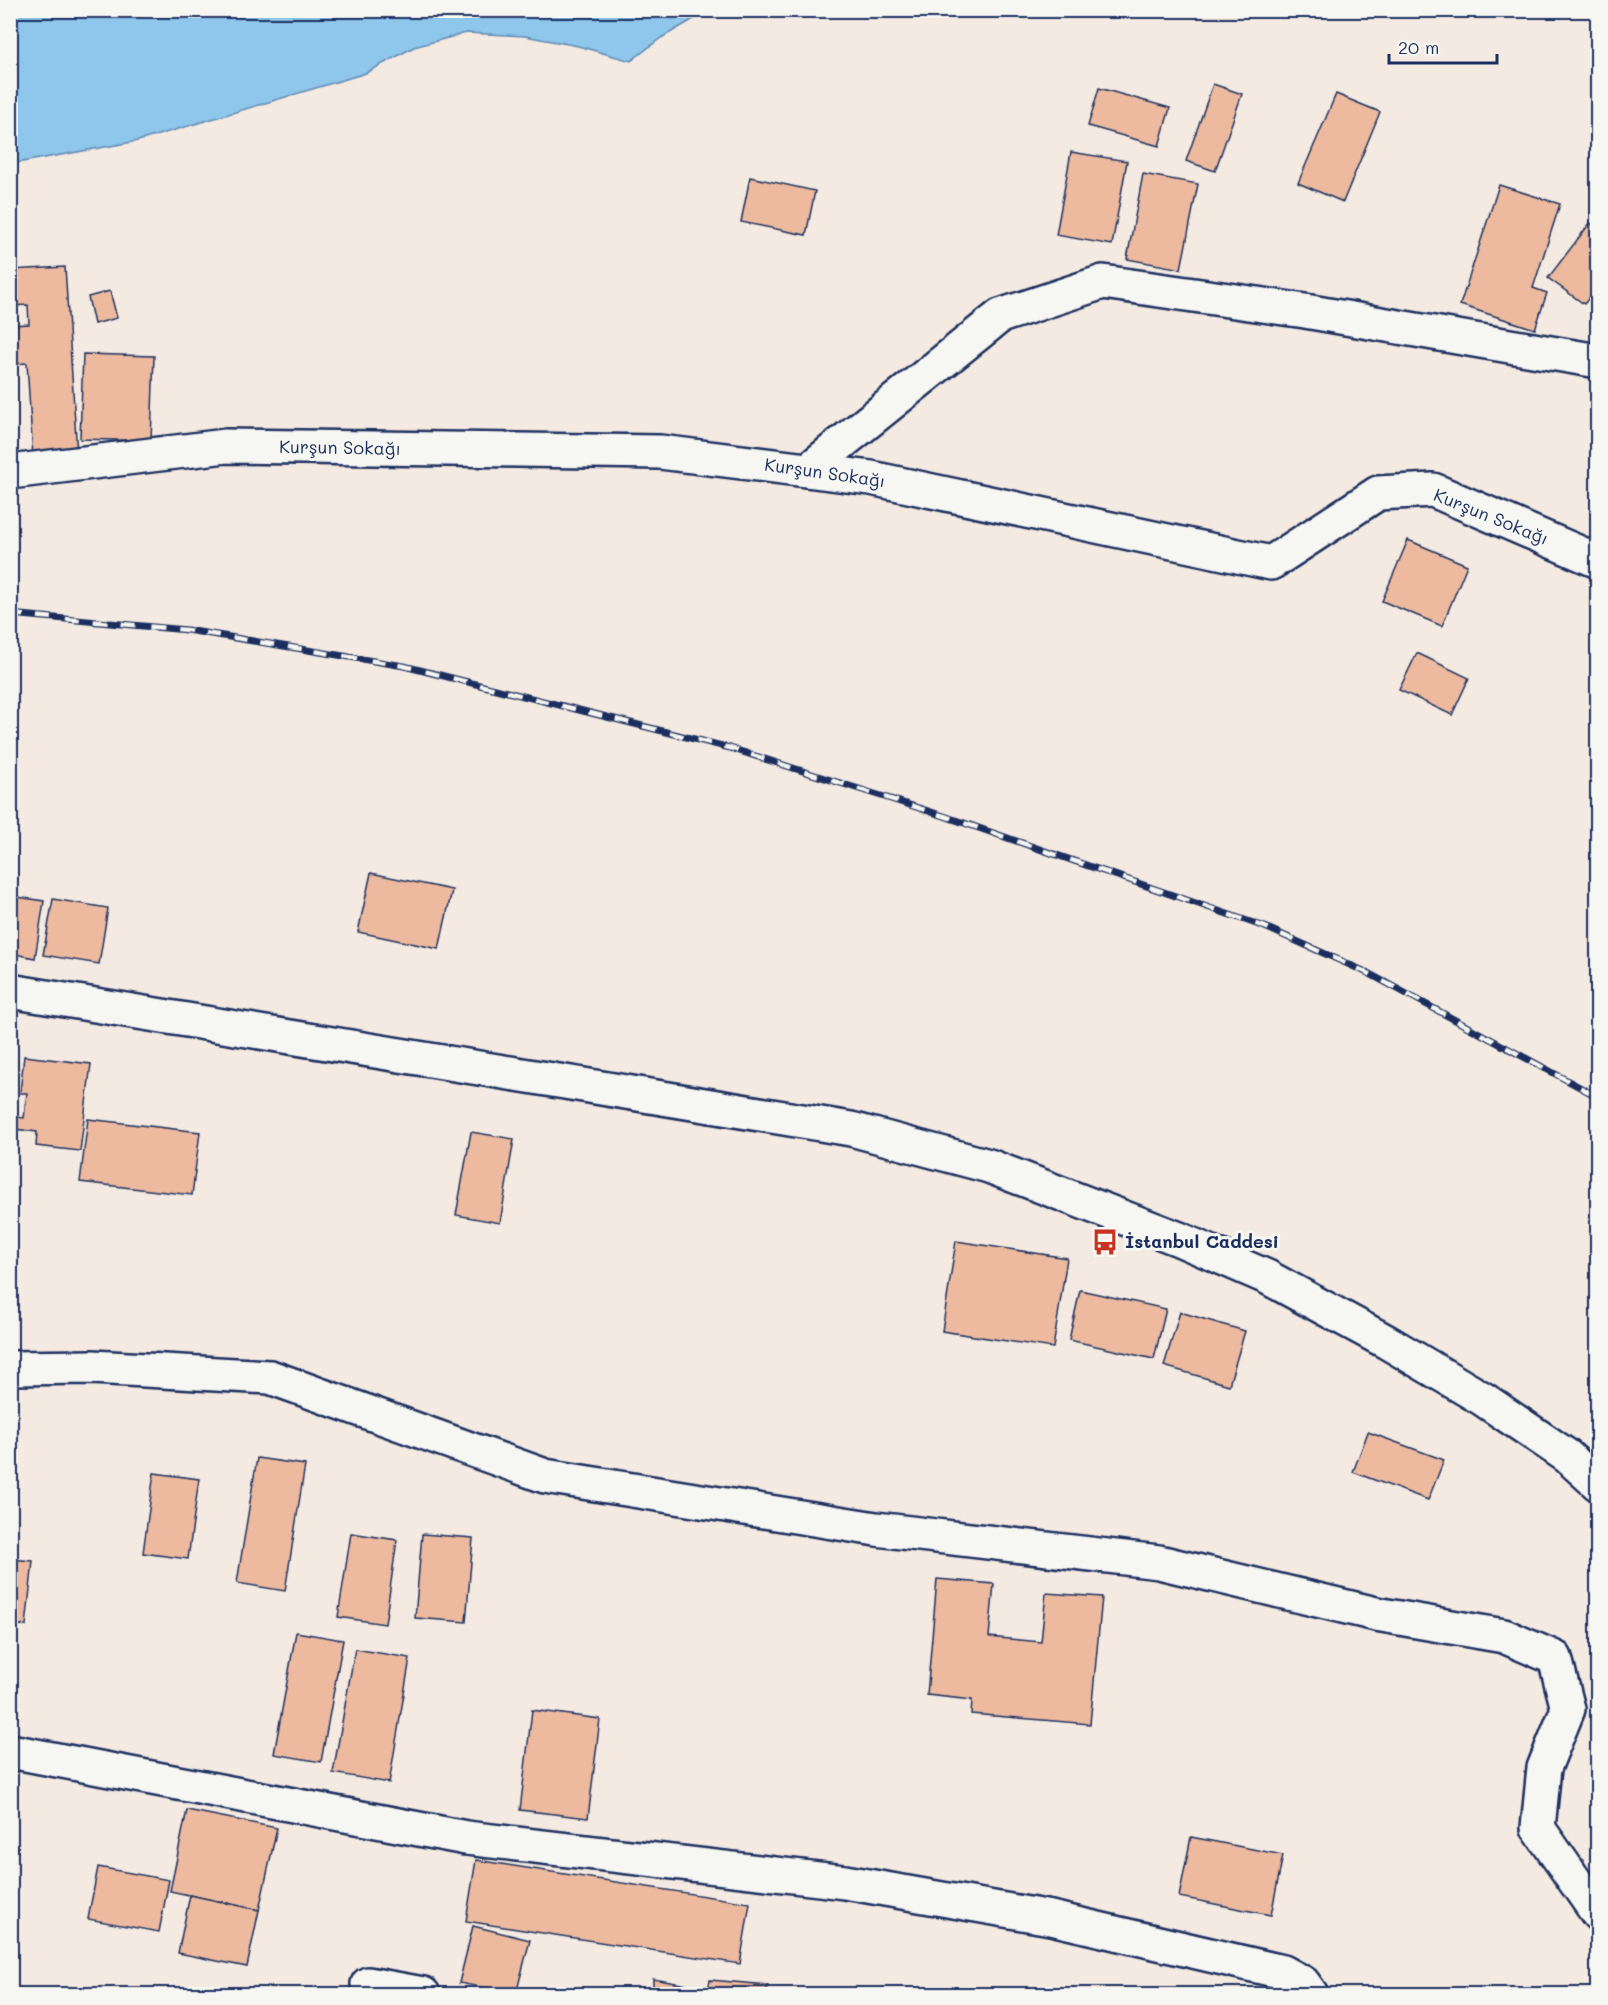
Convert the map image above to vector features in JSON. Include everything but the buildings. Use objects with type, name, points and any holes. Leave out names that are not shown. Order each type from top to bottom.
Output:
[{"type":"street","points":[[808,470],[1000,316],[1103,282],[1305,311],[1598,361]]},
{"type":"street","name":"Kurşun Sokağı","points":[[10,472],[226,446],[660,452],[871,478],[1271,563],[1378,493],[1433,490],[1598,561]]},
{"type":"street","points":[[10,991],[851,1129],[989,1166],[1179,1239],[1267,1277],[1387,1342],[1483,1399],[1567,1456],[1598,1484]]},
{"type":"street","points":[[10,1368],[92,1367],[270,1377],[544,1476],[876,1529],[1159,1562],[1376,1614],[1504,1636],[1556,1658],[1568,1709],[1544,1768],[1538,1828],[1598,1914]]},
{"type":"street","points":[[10,1750],[466,1838],[845,1882],[1051,1918],[1284,1972],[1303,1983],[1311,1995]]},
{"type":"street","points":[[368,1984],[423,1995]]},
{"type":"water","points":[[11,10],[708,11],[661,38],[631,61],[578,46],[525,36],[466,33],[414,47],[366,73],[138,141],[11,164]]},
{"type":"railway","points":[[10,614],[187,630],[404,666],[730,748],[944,816],[1265,927],[1368,973],[1598,1097]]},
{"type":"place","name":"İstanbul Caddesi","points":[[1105,1242]]}]
